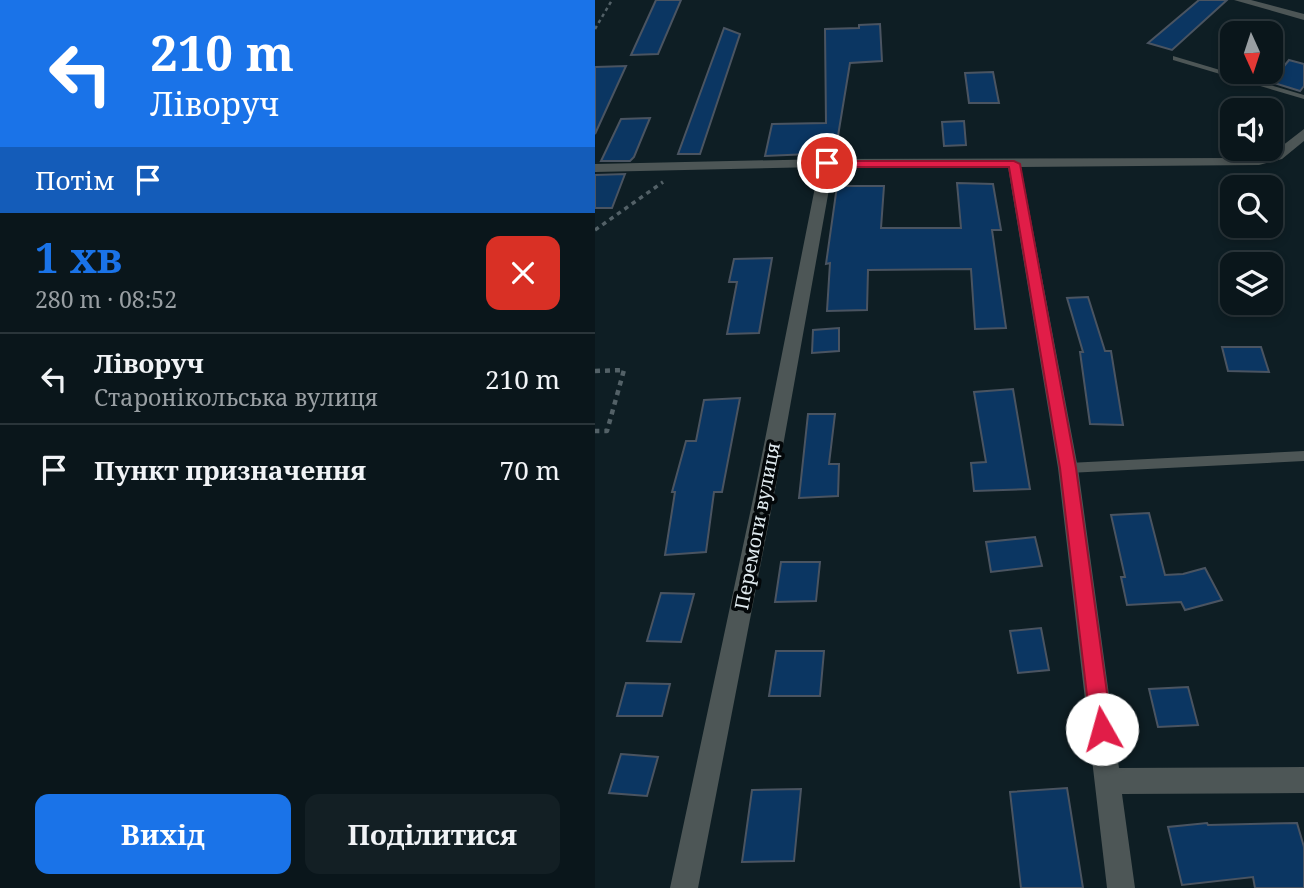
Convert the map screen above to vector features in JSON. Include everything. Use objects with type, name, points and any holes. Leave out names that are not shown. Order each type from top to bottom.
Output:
[{"type":"street","points":[[1239,0],[1304,17]]},
{"type":"street","points":[[595,168],[827,163],[1014,164],[1264,160],[1283,156],[1304,133]]},
{"type":"street","name":"Перемоги вулиця","points":[[684,888],[766,485],[827,163]]},
{"type":"street","points":[[1014,164],[1068,468],[1121,888]]},
{"type":"street","points":[[1108,781],[1304,780]]},
{"type":"lane","points":[[1176,58],[1304,97]]},
{"type":"lane","points":[[1068,468],[1304,456]]},
{"type":"path","points":[[595,29],[612,0]]},
{"type":"path","points":[[595,230],[687,165]]},
{"type":"path","points":[[595,372],[624,370],[607,431],[595,431]]},
{"type":"building","points":[[656,0],[681,0],[658,54],[631,55]]},
{"type":"building","points":[[1199,0],[1227,0],[1172,50],[1148,43]]},
{"type":"building","points":[[880,24],[882,61],[850,63],[837,142],[827,140],[826,146],[811,147],[810,154],[765,156],[772,124],[826,123],[825,29]]},
{"type":"building","points":[[724,28],[740,34],[700,154],[678,154]]},
{"type":"building","points":[[1289,60],[1304,64],[1304,86],[1300,91],[1277,84],[1283,84],[1283,67]]},
{"type":"building","points":[[626,66],[595,134],[595,67]]},
{"type":"building","points":[[993,72],[999,103],[969,103],[965,73]]},
{"type":"building","points":[[650,118],[630,161],[601,161],[621,119]]},
{"type":"building","points":[[964,121],[966,145],[944,146],[942,122]]},
{"type":"building","points":[[625,174],[612,208],[595,208],[595,175]]},
{"type":"building","points":[[957,183],[993,184],[1001,230],[992,230],[1006,328],[975,329],[971,269],[868,270],[867,310],[827,311],[830,263],[826,264],[837,186],[884,186],[881,228],[961,228]]},
{"type":"building","points":[[772,258],[759,333],[727,334],[737,282],[729,282],[734,259]]},
{"type":"building","points":[[1088,297],[1105,351],[1111,351],[1123,425],[1090,424],[1080,352],[1083,352],[1067,298]]},
{"type":"building","points":[[839,328],[839,351],[812,353],[813,330]]},
{"type":"building","points":[[1222,347],[1261,347],[1269,372],[1228,371]]},
{"type":"building","points":[[1013,389],[1030,489],[974,491],[971,463],[986,462],[974,392]]},
{"type":"building","points":[[740,398],[722,492],[714,492],[706,552],[665,555],[675,492],[672,492],[686,441],[696,441],[704,400]]},
{"type":"building","points":[[808,414],[835,414],[829,464],[839,464],[838,496],[799,498]]},
{"type":"building","points":[[1149,513],[1165,575],[1183,574],[1205,568],[1222,600],[1185,610],[1181,602],[1127,605],[1121,577],[1125,577],[1111,515]]},
{"type":"building","points":[[1035,537],[1042,566],[991,572],[986,542]]},
{"type":"building","points":[[781,562],[820,562],[816,601],[775,602]]},
{"type":"building","points":[[661,593],[694,594],[681,642],[647,641]]},
{"type":"building","points":[[1041,628],[1049,670],[1018,673],[1010,631]]},
{"type":"building","points":[[776,651],[824,651],[820,696],[769,696]]},
{"type":"building","points":[[626,683],[670,684],[662,716],[617,716]]},
{"type":"building","points":[[1188,687],[1198,725],[1158,727],[1149,689]]},
{"type":"building","points":[[621,754],[658,757],[647,796],[609,793]]},
{"type":"building","points":[[1067,788],[1083,888],[1021,888],[1010,792]]},
{"type":"building","points":[[801,789],[794,861],[742,862],[752,790]]},
{"type":"building","points":[[1207,823],[1297,823],[1304,847],[1304,888],[1255,888],[1253,877],[1182,885],[1168,827]]},
{"type":"route","points":[[827,163],[1014,164],[1068,468],[1102,729]]}]
